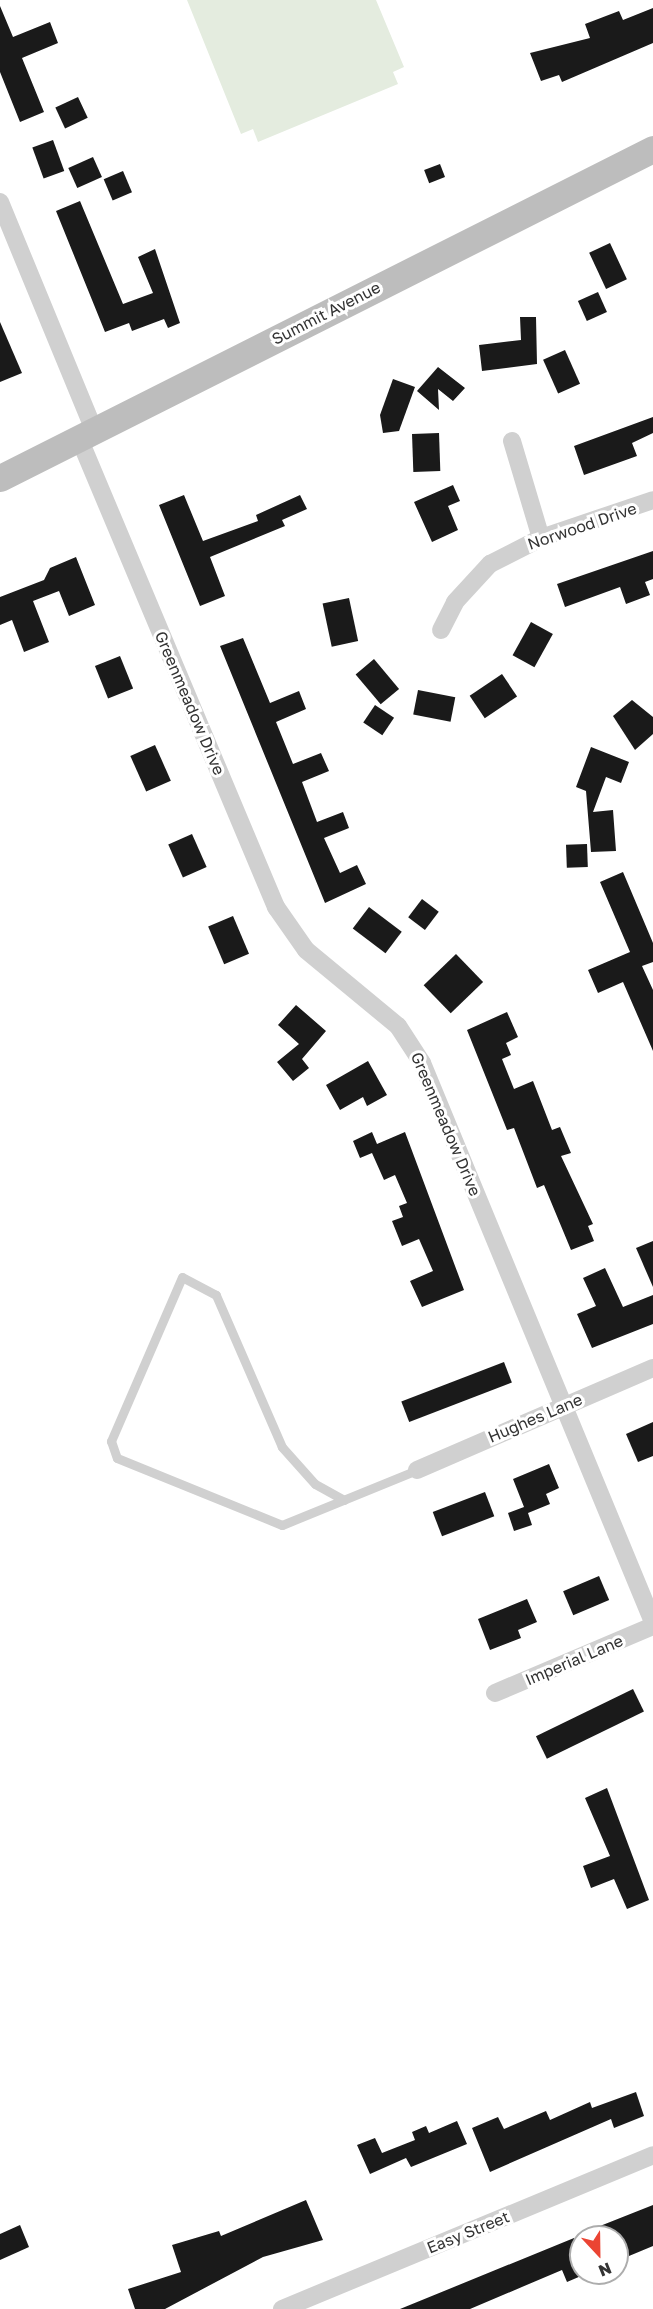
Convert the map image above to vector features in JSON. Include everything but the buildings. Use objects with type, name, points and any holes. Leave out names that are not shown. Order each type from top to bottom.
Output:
[{"type":"main road","name":"Summit Avenue","points":[[0,478],[652,151]]},
{"type":"street","name":"Greenmeadow Drive","points":[[0,202],[87,434],[276,907],[306,950],[383,1010],[412,1045],[653,1622]]},
{"type":"street","points":[[512,441],[541,538]]},
{"type":"street","name":"Norwood Drive","points":[[441,630],[455,602],[490,564],[541,538],[653,501]]},
{"type":"street","name":"Hughes Lane","points":[[417,1470],[653,1368]]},
{"type":"street","name":"Imperial Lane","points":[[495,1693],[653,1626]]},
{"type":"street","name":"Easy Street","points":[[282,2309],[653,2155]]},
{"type":"lane","points":[[344,1500],[315,1484],[282,1447],[216,1295],[182,1277],[111,1441],[113,1453],[282,1525],[344,1500],[417,1470]]},
{"type":"shaded area","points":[[187,0],[376,0],[404,67],[393,72],[398,84],[258,142],[253,129],[241,134]]}]
